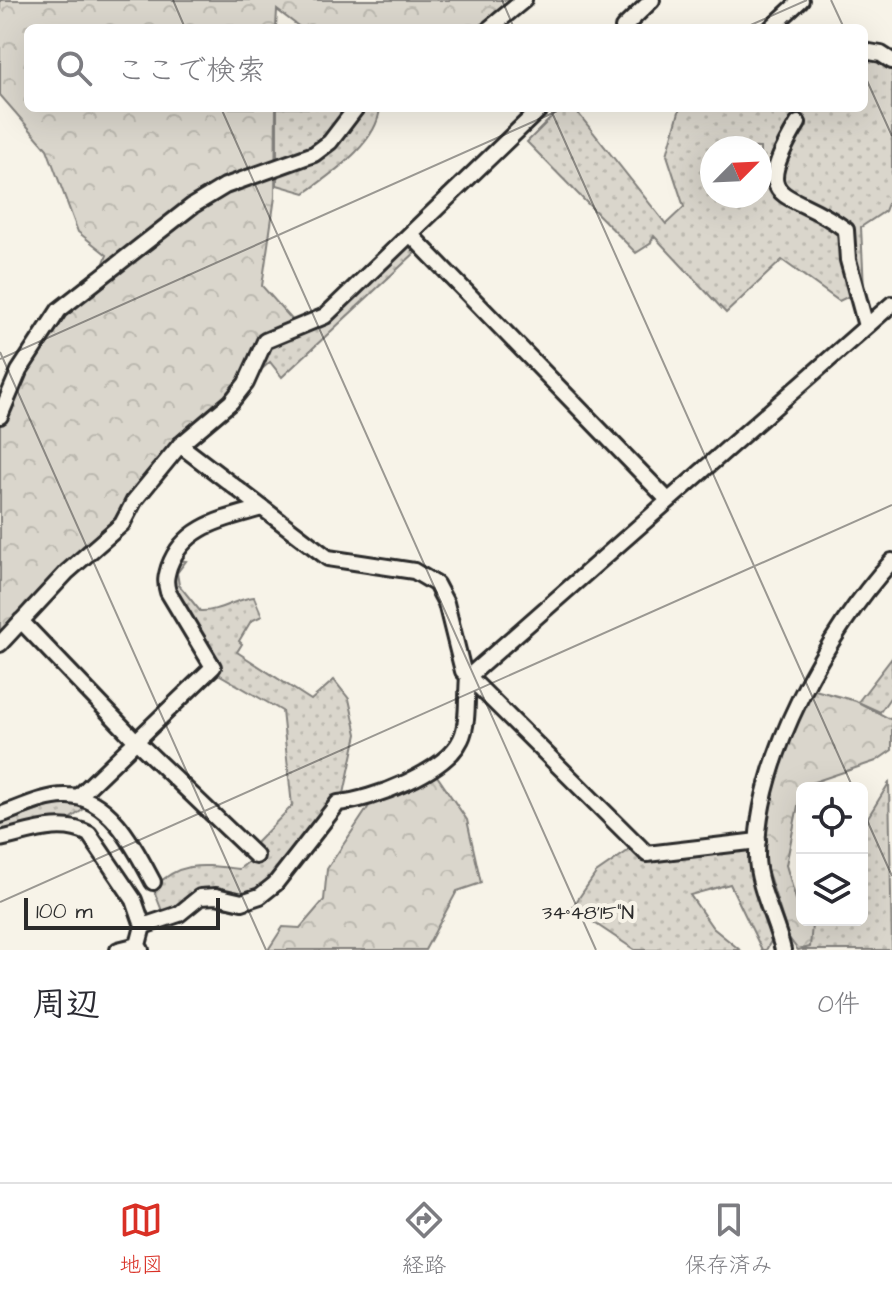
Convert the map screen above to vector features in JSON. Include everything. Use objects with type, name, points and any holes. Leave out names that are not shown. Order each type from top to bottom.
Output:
[{"type":"street","points":[[495,24],[524,0]]},
{"type":"street","points":[[627,24],[652,0]]},
{"type":"street","points":[[775,24],[801,0]]},
{"type":"street","points":[[868,52],[881,54],[892,61]]},
{"type":"street","points":[[0,416],[19,371],[59,310],[192,206],[225,186],[314,154],[330,142],[353,112]]},
{"type":"street","points":[[0,644],[67,572],[122,524],[134,501],[180,445],[231,402],[246,383],[265,341],[325,316],[537,112]]},
{"type":"street","points":[[798,123],[776,158],[773,178],[780,192],[794,203],[831,219],[846,230],[848,260],[866,326]]},
{"type":"street","points":[[411,235],[667,499]]},
{"type":"street","points":[[143,926],[179,914],[200,897],[216,896],[242,902],[260,896],[275,884],[338,803],[358,801],[447,759],[463,737],[468,677],[892,304]]},
{"type":"street","points":[[180,445],[328,558],[414,571],[436,584],[446,603],[457,654],[468,677],[647,854],[758,841]]},
{"type":"street","points":[[78,797],[213,667],[164,582],[173,557],[189,535],[200,528],[262,508]]},
{"type":"street","points":[[783,950],[757,859],[760,813],[771,770],[790,721],[867,587],[892,561]]},
{"type":"street","points":[[21,621],[136,741],[256,856]]},
{"type":"street","points":[[0,815],[52,798],[78,797],[115,821],[136,849],[153,882]]},
{"type":"street","points":[[0,839],[51,826],[79,828],[89,834],[134,900],[143,926],[140,947],[118,950]]},
{"type":"green space","points":[[0,0],[522,0],[493,24],[296,24],[277,10],[276,24],[24,24],[24,112],[276,112],[275,197],[262,286],[296,324],[265,341],[246,383],[0,638],[0,412],[56,313],[97,280],[107,255],[78,232],[47,149],[0,95]]},
{"type":"green space","points":[[868,53],[892,68],[892,193],[885,211],[861,227],[864,289],[839,301],[782,260],[726,313],[654,236],[650,244],[636,253],[527,142],[557,112],[577,112],[666,224],[684,207],[667,155],[679,112],[868,112]]},
{"type":"green space","points":[[277,112],[379,112],[371,134],[352,156],[305,193],[277,185]]},
{"type":"green space","points":[[409,237],[418,250],[282,377],[270,362],[252,378],[265,341],[325,315]]},
{"type":"green space","points":[[175,560],[186,561],[177,573],[179,585],[200,611],[214,610],[254,597],[262,616],[251,621],[239,641],[242,644],[237,652],[311,700],[334,680],[349,699],[357,734],[342,803],[253,898],[216,896],[164,916],[153,888],[163,879],[193,866],[239,869],[256,856],[256,843],[292,806],[282,711],[217,673],[204,642],[210,641],[201,641],[166,586]]},
{"type":"green space","points":[[892,658],[892,695],[880,712],[858,702]]},
{"type":"green space","points":[[811,689],[856,701],[892,720],[892,750],[876,761],[814,782],[796,782],[796,816],[786,865],[796,899],[796,926],[812,926],[810,947],[798,950],[789,938],[758,841],[771,770]]},
{"type":"green space","points":[[433,770],[467,820],[481,883],[457,891],[425,950],[268,950],[283,927],[300,928],[324,900],[327,869],[375,797]]},
{"type":"green space","points":[[889,783],[892,950],[803,950],[805,926],[868,926],[868,817]]},
{"type":"green space","points":[[59,803],[87,807],[68,820],[0,831],[0,824]]},
{"type":"green space","points":[[638,844],[758,846],[774,936],[766,950],[762,950],[730,884],[690,895],[713,928],[740,950],[635,950],[572,908],[596,873]]}]
